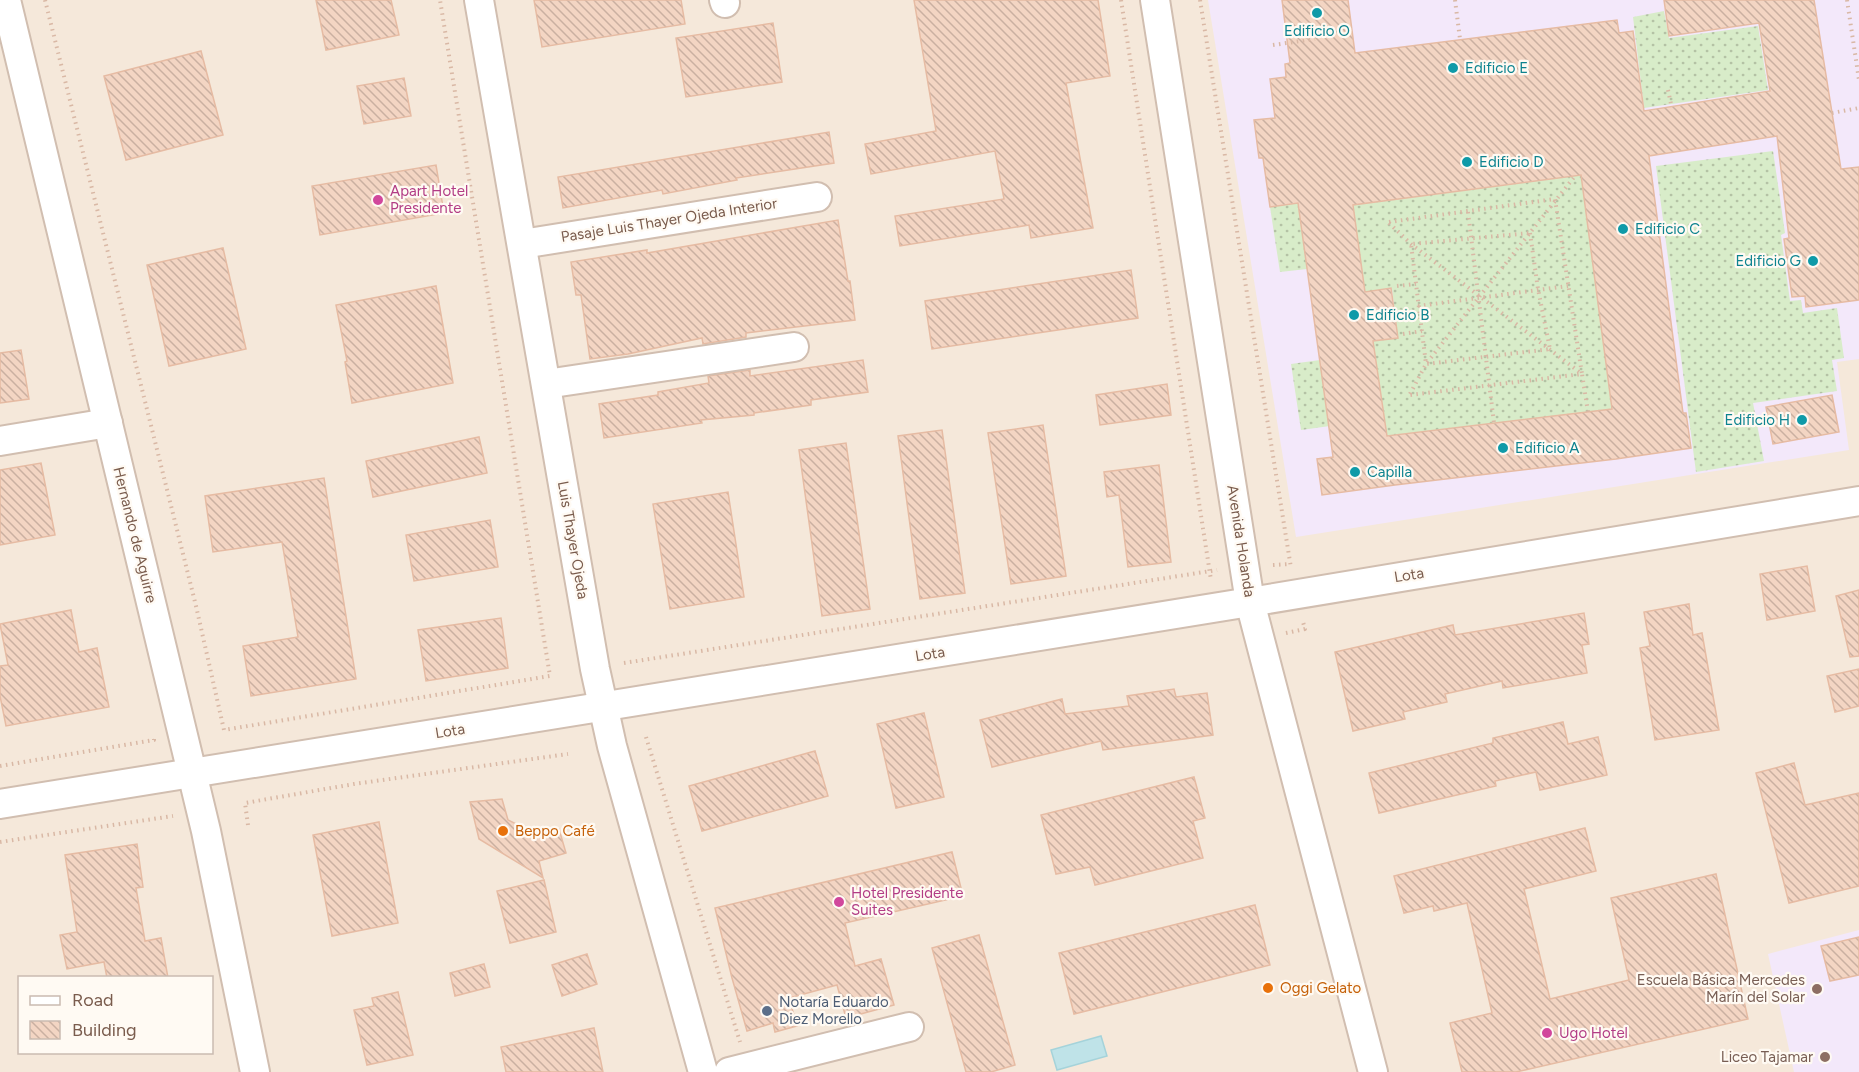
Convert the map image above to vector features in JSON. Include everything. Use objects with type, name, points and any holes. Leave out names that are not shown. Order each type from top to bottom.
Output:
[{"type":"street","name":"Hernando de Aguirre","points":[[6,0],[192,773],[255,1072]]},
{"type":"street","name":"Luis Thayer Ojeda","points":[[479,0],[595,669],[612,746],[703,1072]]},
{"type":"street","name":"Avenida Holanda","points":[[1155,0],[1250,602],[1373,1072]]},
{"type":"street","name":"Pasaje Luis Thayer Ojeda Interior","points":[[522,244],[818,197]]},
{"type":"street","points":[[546,384],[794,347]]},
{"type":"street","points":[[0,441],[108,423]]},
{"type":"street","name":"Lota","points":[[0,804],[1859,501]]},
{"type":"street","points":[[736,1063],[909,1027]]},
{"type":"path","points":[[45,0],[199,618],[224,730],[550,676],[440,0]]},
{"type":"path","points":[[625,664],[1209,570],[1121,0]]},
{"type":"path","points":[[1200,0],[1291,564]]},
{"type":"path","points":[[1455,0],[1460,39]]},
{"type":"path","points":[[1847,0],[1859,81]]},
{"type":"path","points":[[1273,45],[1315,39]]},
{"type":"path","points":[[1668,90],[1671,105]]},
{"type":"path","points":[[1832,113],[1859,108]]},
{"type":"path","points":[[1575,176],[1426,364],[1410,395],[1582,374]]},
{"type":"path","points":[[1555,199],[1389,222],[1411,244],[1582,374]]},
{"type":"path","points":[[1555,199],[1588,412]]},
{"type":"path","points":[[1468,212],[1494,423]]},
{"type":"path","points":[[1411,244],[1530,233]]},
{"type":"path","points":[[1530,233],[1550,349]]},
{"type":"path","points":[[1411,244],[1426,364]]},
{"type":"path","points":[[1397,286],[1416,284]]},
{"type":"path","points":[[1418,306],[1568,286]]},
{"type":"path","points":[[1402,334],[1422,332]]},
{"type":"path","points":[[1426,364],[1550,349]]},
{"type":"path","points":[[646,737],[736,1063]]},
{"type":"path","points":[[0,766],[141,743]]},
{"type":"path","points":[[248,825],[245,803],[354,784],[568,754]]},
{"type":"path","points":[[0,842],[173,814],[174,825]]},
{"type":"shaded area","points":[[0,0],[1859,0],[1859,1072],[0,1072]]},
{"type":"shaded area","points":[[1208,0],[1859,0],[1859,359],[1837,362],[1849,450],[1296,537]]},
{"type":"shaded area","name":"Escuela Básica Mercedes Marín del Solar","points":[[1859,930],[1859,1072],[1794,1072],[1768,954]]},
{"type":"green space","points":[[1664,11],[1669,38],[1758,26],[1768,90],[1644,108],[1633,17]]},
{"type":"green space","points":[[1773,151],[1785,233],[1781,235],[1790,301],[1801,300],[1803,313],[1837,308],[1844,358],[1832,360],[1837,391],[1753,403],[1764,461],[1696,472],[1656,166]]},
{"type":"green space","points":[[1581,175],[1612,409],[1386,436],[1373,341],[1398,338],[1392,289],[1365,292],[1353,205]]},
{"type":"green space","points":[[1298,203],[1307,269],[1280,272],[1270,207]]},
{"type":"green space","points":[[1320,360],[1330,426],[1301,430],[1291,364]]},
{"type":"water","points":[[1101,1036],[1107,1056],[1057,1070],[1051,1050]]},
{"type":"building","points":[[316,0],[391,0],[399,35],[326,50]]},
{"type":"building","points":[[534,0],[681,0],[685,24],[542,47]]},
{"type":"building","points":[[914,0],[1098,0],[1110,76],[1066,83],[1093,228],[1031,238],[1029,225],[900,246],[895,216],[1004,199],[995,151],[871,174],[865,144],[936,131]]},
{"type":"building","points":[[1282,0],[1348,0],[1355,53],[1617,20],[1619,33],[1633,31],[1644,111],[1770,91],[1759,23],[1669,36],[1664,0],[1814,0],[1841,169],[1859,167],[1859,300],[1806,307],[1805,296],[1792,297],[1784,239],[1789,238],[1777,136],[1649,156],[1683,413],[1686,413],[1691,448],[1322,495],[1317,459],[1333,457],[1298,203],[1270,207],[1263,158],[1259,158],[1254,120],[1275,118],[1270,79],[1286,77],[1285,64],[1290,63]],"holes":[[[1581,175],[1612,409],[1387,436],[1373,341],[1398,338],[1391,288],[1365,292],[1353,205]]]},
{"type":"building","points":[[773,23],[782,82],[686,97],[676,38]]},
{"type":"building","points":[[201,51],[223,135],[126,160],[104,76]]},
{"type":"building","points":[[404,78],[411,116],[364,124],[357,86]]},
{"type":"building","points":[[829,132],[834,163],[736,178],[737,180],[663,194],[662,190],[563,208],[558,177]]},
{"type":"building","name":"Apart Hotel Presidente","points":[[436,165],[444,213],[320,235],[312,186]]},
{"type":"building","points":[[838,220],[855,320],[746,333],[746,337],[703,344],[702,338],[628,354],[590,359],[581,295],[576,295],[571,262],[647,250],[647,253]]},
{"type":"building","points":[[223,248],[246,349],[169,366],[147,265]]},
{"type":"building","points":[[1131,270],[1138,318],[932,349],[925,301]]},
{"type":"building","points":[[436,286],[453,383],[352,403],[345,362],[347,361],[336,305]]},
{"type":"building","points":[[21,350],[29,399],[0,403],[0,353]]},
{"type":"building","points":[[863,360],[868,392],[811,400],[811,405],[754,413],[754,415],[701,420],[702,423],[604,438],[599,404],[658,395],[658,392],[709,383],[708,376],[750,370],[750,376]]},
{"type":"building","points":[[1167,384],[1171,415],[1100,425],[1096,395]]},
{"type":"building","name":"Edificio H","points":[[1832,395],[1839,432],[1773,444],[1766,407]]},
{"type":"building","points":[[1043,425],[1066,576],[1011,584],[988,433]]},
{"type":"building","points":[[942,430],[965,593],[920,599],[898,436]]},
{"type":"building","points":[[479,437],[487,473],[373,497],[366,461]]},
{"type":"building","points":[[846,443],[870,609],[822,616],[799,450]]},
{"type":"building","points":[[41,463],[55,535],[0,545],[0,470]]},
{"type":"building","points":[[1159,465],[1171,562],[1128,567],[1119,495],[1107,497],[1104,472]]},
{"type":"building","points":[[324,478],[356,679],[251,696],[243,646],[298,637],[282,542],[213,552],[205,496]]},
{"type":"building","points":[[728,492],[744,597],[670,609],[653,504]]},
{"type":"building","points":[[490,520],[498,567],[414,581],[406,535]]},
{"type":"building","points":[[1807,566],[1815,611],[1767,620],[1760,574]]},
{"type":"building","points":[[1859,590],[1859,656],[1850,657],[1836,596]]},
{"type":"building","points":[[1689,604],[1693,635],[1702,633],[1719,730],[1655,740],[1640,648],[1650,646],[1644,612]]},
{"type":"building","points":[[71,610],[79,652],[97,648],[109,707],[6,726],[0,696],[0,666],[8,665],[0,624]]},
{"type":"building","points":[[1584,613],[1589,644],[1582,645],[1587,673],[1503,688],[1502,681],[1445,694],[1447,702],[1403,712],[1405,719],[1353,731],[1335,652],[1453,625],[1455,635]]},
{"type":"building","points":[[501,618],[508,668],[426,681],[418,630]]},
{"type":"building","points":[[1859,669],[1859,706],[1835,712],[1827,676]]},
{"type":"building","points":[[1174,689],[1176,697],[1207,693],[1213,735],[1103,750],[1101,741],[992,767],[980,720],[1062,699],[1065,714],[1129,706],[1127,696]]},
{"type":"building","points":[[924,713],[944,797],[896,808],[877,724]]},
{"type":"building","points":[[1563,722],[1568,744],[1598,737],[1607,775],[1540,790],[1536,772],[1495,781],[1496,786],[1379,813],[1369,773],[1493,743],[1493,738]]},
{"type":"building","points":[[815,751],[828,796],[702,831],[689,786]]},
{"type":"building","points":[[1794,763],[1805,805],[1859,793],[1859,886],[1789,903],[1756,773]]},
{"type":"building","points":[[1194,777],[1205,818],[1193,821],[1203,858],[1095,885],[1090,867],[1056,874],[1041,815]]},
{"type":"building","name":"Beppo Café","points":[[502,799],[508,820],[532,832],[559,829],[566,853],[539,861],[543,878],[479,839],[470,802]]},
{"type":"building","points":[[379,822],[398,923],[332,936],[313,835]]},
{"type":"building","points":[[1585,828],[1596,871],[1524,889],[1550,999],[1629,980],[1611,898],[1716,874],[1748,1019],[1516,1072],[1462,1072],[1450,1023],[1492,1013],[1467,903],[1434,911],[1433,906],[1404,913],[1394,876]]},
{"type":"building","points":[[137,844],[143,887],[136,888],[145,941],[161,938],[168,976],[107,976],[104,962],[67,969],[60,935],[77,932],[65,855]]},
{"type":"building","points":[[952,852],[963,896],[845,923],[855,966],[881,959],[894,1005],[846,1018],[837,985],[789,998],[797,1026],[775,1032],[773,1023],[747,1031],[715,908]]},
{"type":"building","points":[[544,880],[556,932],[510,943],[497,891]]},
{"type":"building","points":[[1255,905],[1270,965],[1074,1014],[1059,953]]},
{"type":"building","points":[[979,935],[1015,1065],[991,1072],[966,1072],[932,948]]},
{"type":"building","points":[[1859,937],[1859,975],[1830,981],[1821,946]]},
{"type":"building","points":[[587,954],[597,984],[562,996],[552,965]]},
{"type":"building","points":[[484,964],[490,987],[455,996],[450,973]]},
{"type":"building","points":[[398,992],[413,1055],[367,1065],[354,1010],[374,1006],[372,998]]},
{"type":"building","points":[[594,1028],[603,1072],[506,1072],[501,1047]]},
{"type":"place","name":"Edificio O","points":[[1317,13]]},
{"type":"place","name":"Edificio E","points":[[1453,68]]},
{"type":"place","name":"Edificio D","points":[[1467,162]]},
{"type":"place","name":"Apart Hotel Presidente","points":[[378,200]]},
{"type":"place","name":"Edificio C","points":[[1623,229]]},
{"type":"place","name":"Edificio G","points":[[1813,261]]},
{"type":"place","name":"Edificio B","points":[[1354,315]]},
{"type":"place","name":"Edificio H","points":[[1802,420]]},
{"type":"place","name":"Edificio A","points":[[1503,448]]},
{"type":"place","name":"Capilla","points":[[1355,472]]},
{"type":"place","name":"Beppo Café","points":[[503,831]]},
{"type":"place","name":"Hotel Presidente Suites","points":[[839,902]]},
{"type":"place","name":"Oggi Gelato","points":[[1268,988]]},
{"type":"place","name":"Escuela Básica Mercedes Marín del Solar","points":[[1817,989]]},
{"type":"place","name":"Notaría Eduardo Diez Morello","points":[[767,1011]]},
{"type":"place","name":"Ugo Hotel","points":[[1547,1033]]},
{"type":"place","name":"Liceo Tajamar","points":[[1825,1057]]}]
